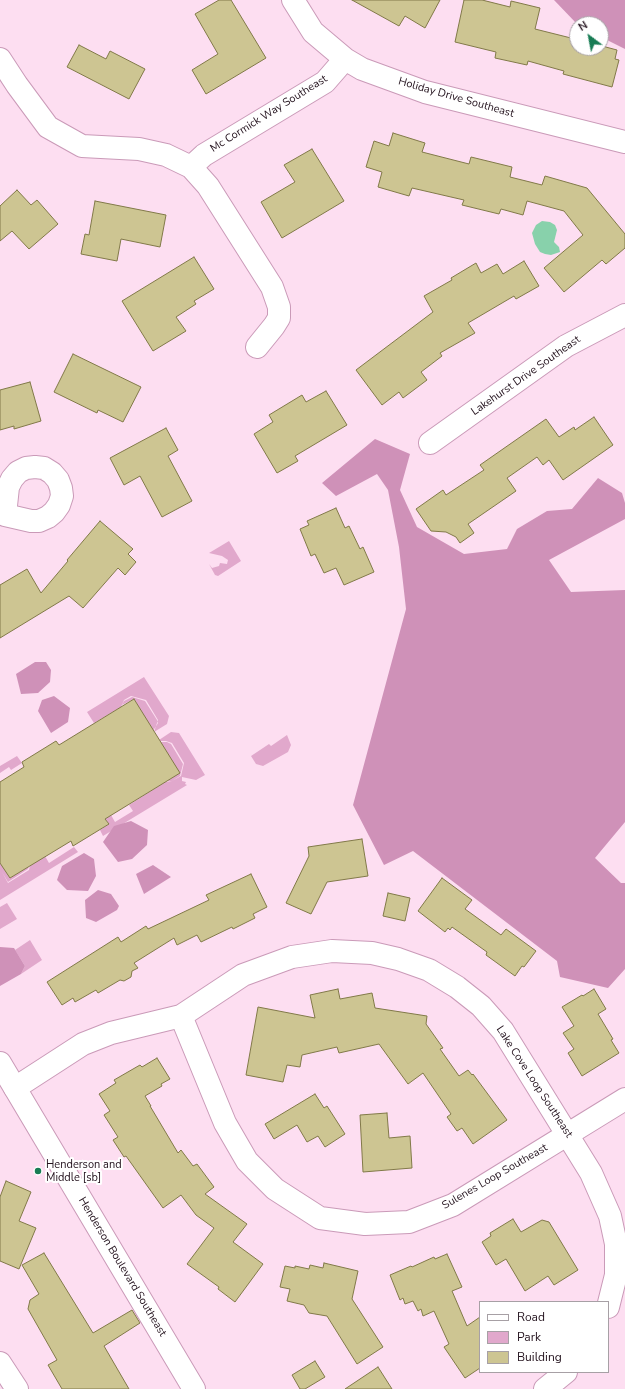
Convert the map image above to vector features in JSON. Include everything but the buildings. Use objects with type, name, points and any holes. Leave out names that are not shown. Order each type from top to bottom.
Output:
[{"type":"street","name":"Holiday Drive Southeast","points":[[293,0],[313,32],[345,59],[362,69],[425,92],[625,142]]},
{"type":"street","points":[[0,58],[16,86],[48,127],[82,146],[139,149],[166,155],[191,167],[208,186],[272,287],[279,307],[279,318],[257,347]]},
{"type":"street","name":"Mc Cormick Way Southeast","points":[[191,167],[204,156],[325,82],[345,59]]},
{"type":"street","name":"Lakehurst Drive Southeast","points":[[430,443],[566,346],[625,315]]},
{"type":"street","name":"Lake Cove Loop Southeast","points":[[8,1093],[83,1044],[111,1033],[181,1016],[243,975],[292,957],[332,951],[372,953],[398,959],[430,970],[457,987],[481,1006],[503,1031],[591,1173],[610,1216],[616,1244],[616,1275],[609,1303]]},
{"type":"street","name":"Sulenes Loop Southeast","points":[[181,1016],[225,1123],[247,1161],[275,1189],[320,1218],[365,1224],[409,1222],[453,1205],[625,1099]]},
{"type":"street","name":"Henderson Boulevard Southeast","points":[[0,1063],[8,1093],[194,1389]]},
{"type":"street","points":[[0,1363],[17,1389]]},
{"type":"street","points":[[545,1389],[565,1373]]},
{"type":"green space","points":[[229,541],[241,561],[218,576],[215,575],[209,564],[212,568],[219,566],[220,563],[227,564],[228,560],[222,556],[209,553]]},
{"type":"green space","points":[[144,677],[169,716],[167,724],[154,732],[158,720],[146,700],[131,696],[124,700],[121,707],[94,723],[87,712]]},
{"type":"green space","points":[[132,697],[145,701],[157,720],[158,723],[153,731],[134,699],[122,705],[124,701]]},
{"type":"green space","points":[[171,732],[179,733],[205,775],[196,780],[182,777],[182,781],[186,782],[185,784],[187,785],[103,836],[100,830],[109,824],[105,819],[111,815],[115,822],[133,811],[129,805],[165,782],[172,781],[181,776],[184,763],[172,743],[159,740]]},
{"type":"green space","points":[[287,735],[291,745],[288,752],[263,766],[256,764],[251,756],[269,744],[271,746]]},
{"type":"green space","points":[[160,742],[167,742],[171,744],[183,764],[180,776],[172,781],[167,781],[179,773]]},
{"type":"green space","points":[[17,756],[22,763],[11,770],[9,767],[0,773],[0,766]]},
{"type":"green space","points":[[74,847],[78,852],[0,900],[0,863],[10,878],[29,866],[28,869],[8,882],[2,872],[8,883],[29,870],[30,865],[45,856],[49,863]]},
{"type":"green space","points":[[7,903],[17,919],[0,929],[0,907]]},
{"type":"green space","points":[[30,940],[42,960],[21,974],[25,966],[15,950]]},
{"type":"shaded area","points":[[554,0],[625,0],[625,49],[609,41],[609,16],[569,16]]},
{"type":"shaded area","points":[[542,221],[550,222],[555,225],[557,230],[554,242],[559,247],[560,252],[551,255],[545,254],[540,252],[535,244],[532,233],[536,225]]},
{"type":"shaded area","points":[[375,439],[410,454],[400,490],[417,527],[464,554],[507,549],[517,529],[547,511],[572,509],[598,478],[622,493],[625,503],[625,519],[549,560],[571,592],[625,590],[625,822],[595,858],[621,883],[625,883],[625,969],[608,988],[560,977],[557,961],[413,851],[384,865],[353,805],[406,609],[399,547],[388,490],[377,474],[336,496],[322,483]]},
{"type":"shaded area","points":[[35,662],[46,662],[51,670],[50,682],[38,693],[21,694],[16,674]]},
{"type":"shaded area","points":[[54,696],[70,708],[68,722],[51,733],[38,711],[42,700]]},
{"type":"shaded area","points":[[131,821],[148,830],[147,845],[132,859],[118,862],[103,842],[114,826]]},
{"type":"shaded area","points":[[84,853],[94,859],[96,876],[88,891],[67,890],[57,880],[62,866]]},
{"type":"shaded area","points":[[153,865],[171,877],[144,894],[136,874]]},
{"type":"shaded area","points":[[98,890],[111,894],[119,906],[117,910],[96,922],[86,918],[85,900]]},
{"type":"shaded area","points":[[0,947],[14,948],[25,966],[21,974],[0,986]]},
{"type":"place","name":"Henderson and Middle [sb]","points":[[38,1171]]}]
